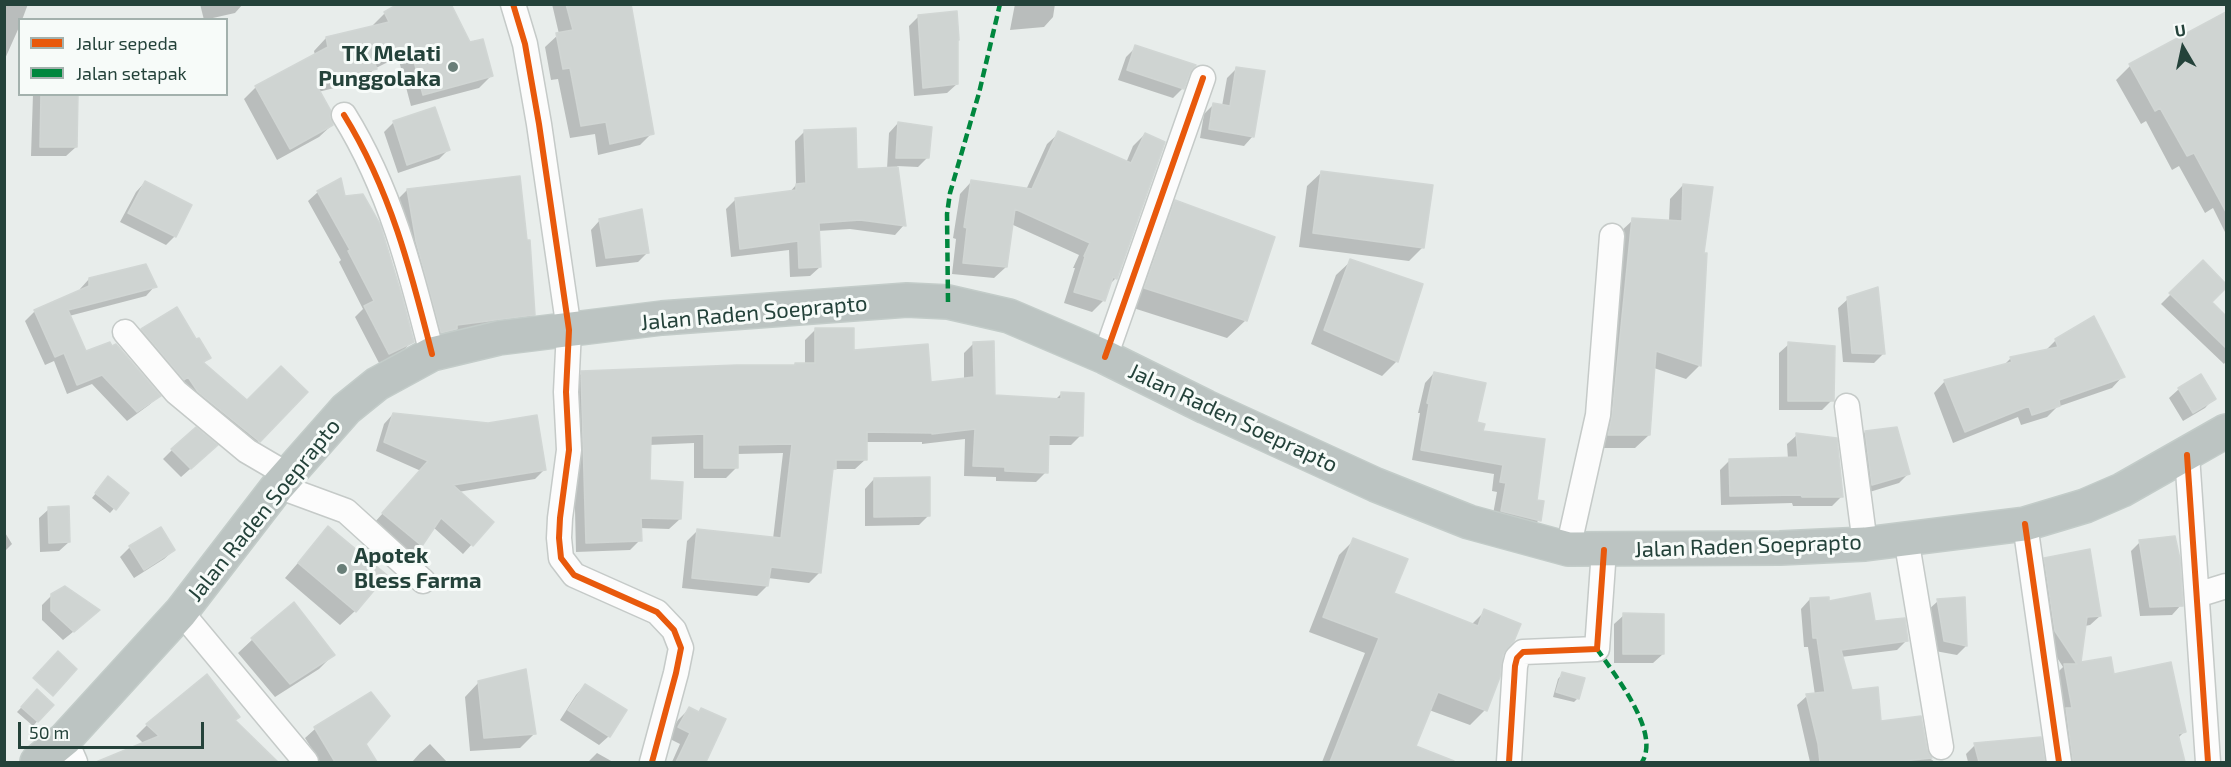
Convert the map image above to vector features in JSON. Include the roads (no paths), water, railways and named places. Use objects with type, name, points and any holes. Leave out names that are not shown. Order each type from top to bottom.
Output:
[{"type":"highway","name":"Jalan Raden Soeprapto","points":[[37,762],[70,751],[283,481],[346,409],[377,384],[432,354],[499,338],[662,318],[798,307],[907,300],[948,302],[1009,315],[1105,357],[1206,407],[1376,485],[1469,522],[1568,549],[1780,548],[1865,544],[2025,524],[2085,506],[2122,490],[2226,431]]},
{"type":"street","points":[[513,4],[525,44],[539,124],[569,330],[566,392],[569,450],[560,518],[561,558],[574,575],[657,612],[674,630],[681,648],[651,762]]},
{"type":"street","points":[[1105,357],[1203,78]]},
{"type":"street","points":[[344,116],[361,142],[396,224],[411,271],[432,354]]},
{"type":"street","points":[[1568,549],[1598,415],[1611,236]]},
{"type":"street","points":[[125,332],[176,392],[283,481],[346,511],[423,582]]},
{"type":"street","points":[[1847,406],[1865,544]]},
{"type":"street","points":[[2187,455],[2208,762]]},
{"type":"street","points":[[2025,524],[2059,762]]},
{"type":"street","points":[[1906,538],[1941,747]]},
{"type":"street","points":[[1509,762],[1517,658],[1523,652],[1597,649],[1604,550]]},
{"type":"street","points":[[2197,595],[2226,586]]},
{"type":"street","points":[[181,612],[306,762]]},
{"type":"place","name":"TK Melati Punggolaka","points":[[453,67]]},
{"type":"place","name":"Apotek Bless Farma","points":[[342,569]]}]
